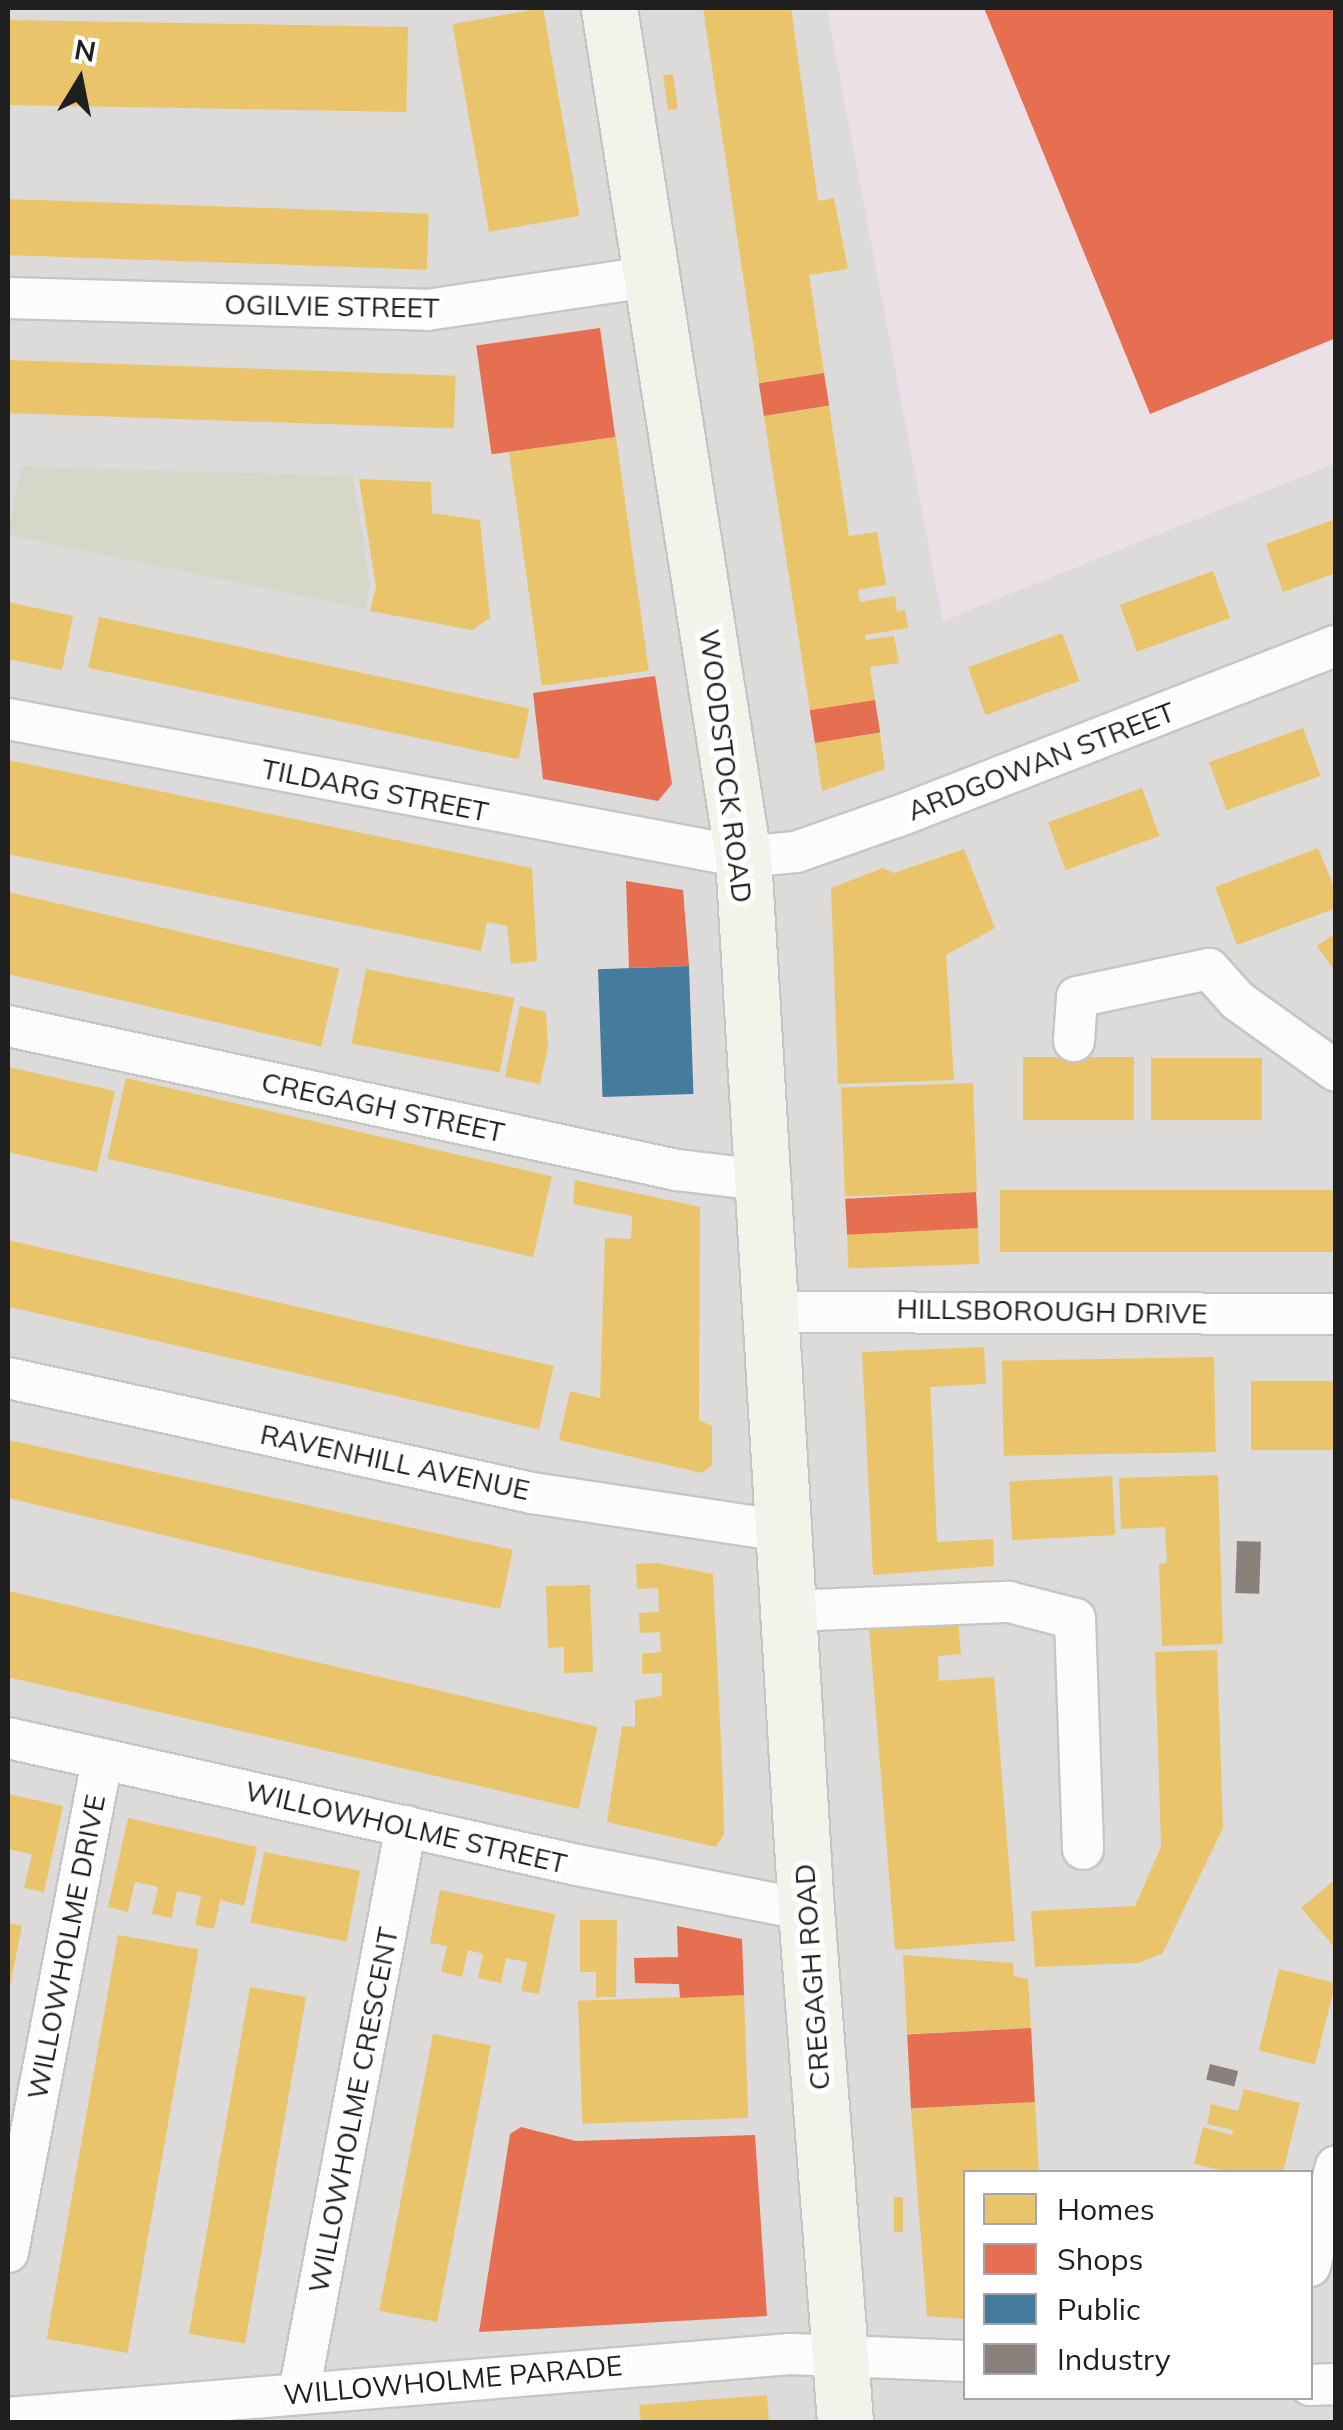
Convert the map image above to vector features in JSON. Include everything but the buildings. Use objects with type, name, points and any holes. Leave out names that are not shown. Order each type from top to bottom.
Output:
[{"type":"street","name":"WOODSTOCK ROAD","points":[[609,8],[743,857],[784,1531]]},
{"type":"street","name":"OGILVIE STREET","points":[[8,298],[426,310],[654,276]]},
{"type":"street","name":"ARDGOWAN STREET","points":[[743,857],[796,852],[899,816],[1336,646]]},
{"type":"street","name":"TILDARG STREET","points":[[8,719],[743,857]]},
{"type":"street","points":[[1074,1040],[1077,997],[1209,969],[1238,1001],[1336,1071]]},
{"type":"street","name":"CREGAGH STREET","points":[[8,1026],[677,1170],[761,1180]]},
{"type":"street","name":"HILLSBOROUGH DRIVE","points":[[769,1312],[1336,1314]]},
{"type":"street","name":"RAVENHILL AVENUE","points":[[8,1378],[532,1492],[784,1531]]},
{"type":"street","name":"CREGAGH ROAD","points":[[784,1531],[806,1910],[842,2387]]},
{"type":"street","points":[[790,1611],[1009,1602],[1075,1619],[1084,1849]]},
{"type":"street","name":"WILLOWHOLME STREET","points":[[8,1738],[806,1910]]},
{"type":"street","name":"WILLOWHOLME DRIVE","points":[[8,2252],[102,1760]]},
{"type":"street","name":"WILLOWHOLME CRESCENT","points":[[298,2393],[406,1826]]},
{"type":"street","points":[[1313,2254],[1336,2166]]},
{"type":"street","name":"WILLOWHOLME PARADE","points":[[8,2418],[613,2365],[842,2387],[963,2363]]},
{"type":"shaded area","points":[[8,8],[827,8],[943,620],[1335,463],[1335,2422],[8,2422]]},
{"type":"shaded area","points":[[827,8],[1335,8],[1335,463],[943,621]]},
{"type":"shaded area","points":[[21,466],[353,476],[370,584],[365,609],[8,535]]}]
